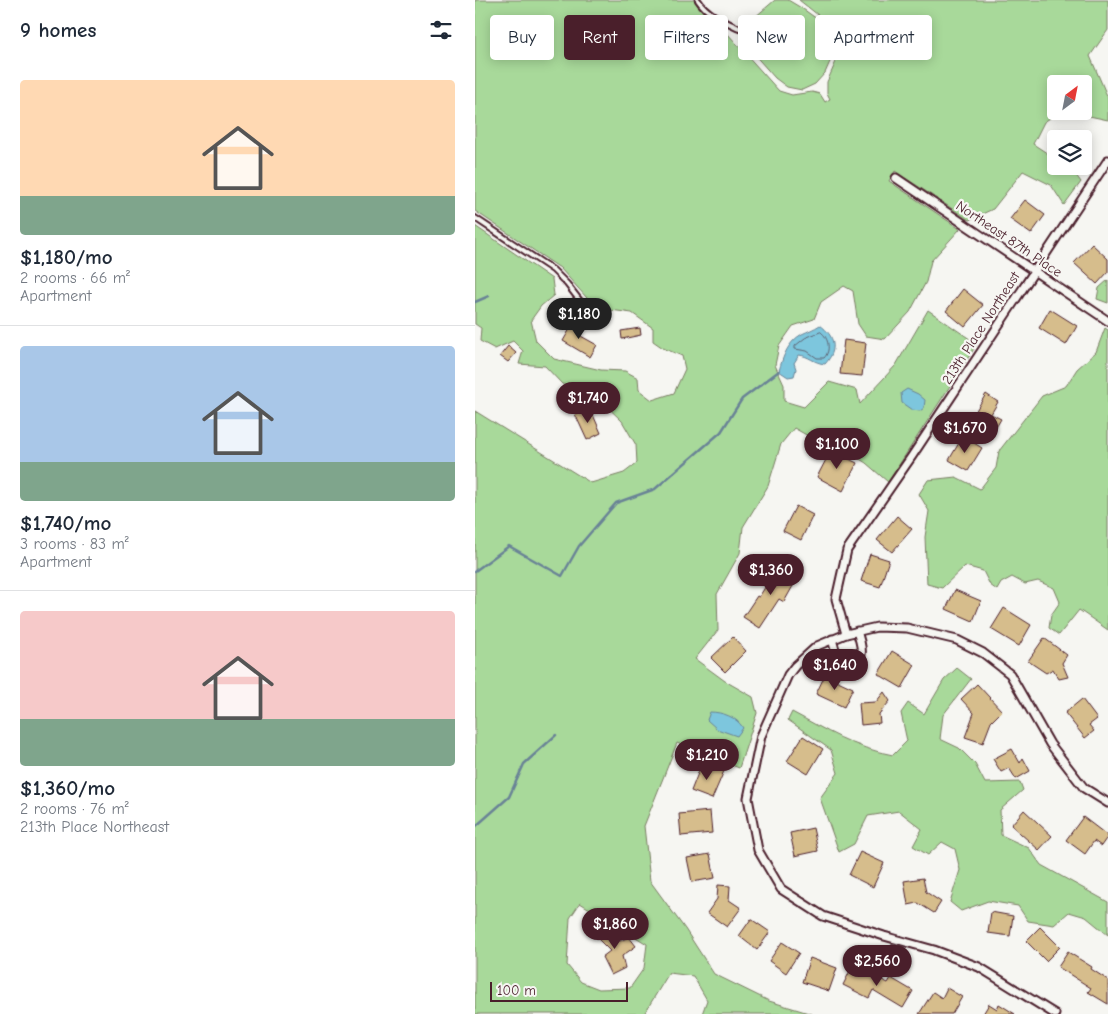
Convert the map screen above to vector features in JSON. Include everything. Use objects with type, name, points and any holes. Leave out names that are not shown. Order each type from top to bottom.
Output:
[{"type":"street","name":"213th Place Northeast","points":[[846,634],[836,599],[847,550],[1108,160]]},
{"type":"street","name":"Northeast 87th Place","points":[[896,178],[1108,321]]},
{"type":"street","points":[[1055,1014],[979,967],[934,950],[823,916],[781,889],[758,850],[748,798],[761,736],[788,675],[804,656],[817,646],[846,634],[877,627],[907,628],[957,640],[983,653],[1010,674],[1050,744],[1084,788],[1108,803]]},
{"type":"street","points":[[832,639],[839,660],[846,664],[854,664],[858,661],[861,654],[857,631]]},
{"type":"lane","points":[[698,0],[702,6],[719,18],[738,28]]},
{"type":"lane","points":[[475,218],[553,270],[567,284],[587,310]]},
{"type":"green space","points":[[475,0],[694,0],[705,15],[645,15],[645,60],[728,60],[728,34],[738,45],[738,60],[751,60],[779,91],[792,95],[812,92],[820,94],[825,102],[830,99],[827,93],[827,82],[837,60],[932,60],[932,15],[818,15],[799,0],[1108,0],[1108,30],[1090,56],[1108,98],[1108,120],[1093,117],[1093,75],[1047,75],[1047,120],[1044,122],[1033,144],[1047,153],[1047,175],[1076,175],[1081,182],[1064,205],[1051,185],[1023,171],[993,209],[969,220],[895,171],[889,181],[960,229],[931,261],[926,282],[910,312],[885,339],[866,336],[858,324],[853,291],[844,286],[821,302],[814,319],[793,326],[779,346],[775,365],[784,385],[784,401],[804,407],[829,382],[857,390],[860,404],[896,365],[928,310],[977,344],[888,482],[866,463],[839,446],[817,441],[794,428],[781,444],[768,486],[743,527],[740,553],[717,594],[718,630],[695,659],[725,681],[753,697],[757,713],[739,768],[677,743],[644,826],[650,881],[685,929],[714,974],[769,1001],[812,1014],[702,1014],[707,1000],[693,976],[669,973],[644,1014],[475,1014],[475,411],[591,483],[624,473],[637,463],[636,445],[622,421],[598,398],[562,384],[545,366],[519,364],[523,351],[513,341],[495,349],[480,341],[481,328],[475,324],[475,226],[552,279],[554,295],[541,306],[531,320],[536,341],[554,359],[601,370],[625,371],[638,378],[639,390],[652,400],[674,393],[685,369],[682,356],[663,348],[653,341],[653,328],[632,313],[596,308],[560,268],[475,211]],"holes":[[[580,903],[647,944],[644,968],[630,988],[599,989],[581,982],[567,965],[570,918]]]},
{"type":"green space","points":[[775,0],[788,0],[815,18],[815,60],[831,60],[825,73],[815,84],[802,90],[787,87],[775,78],[759,60],[805,60],[805,15],[757,15]]},
{"type":"green space","points":[[1108,280],[1108,303],[1097,299],[1099,288]]},
{"type":"green space","points":[[1105,328],[1108,330],[1108,630],[1079,610],[1059,635],[1049,628],[1051,615],[1060,602],[1054,588],[1038,581],[1025,584],[1012,577],[1001,583],[997,590],[990,585],[983,571],[965,566],[942,588],[927,584],[925,537],[929,511],[919,494],[928,480],[956,477],[980,489],[996,468],[999,451],[1042,396],[1066,386],[1077,369],[1096,352]]},
{"type":"green space","points":[[957,668],[971,679],[943,715],[940,739],[959,748],[975,764],[985,783],[1020,782],[1023,790],[1000,810],[1001,835],[1029,848],[1041,865],[1108,902],[1108,935],[1086,917],[1069,912],[1054,925],[1028,921],[1018,906],[988,901],[961,911],[950,902],[960,870],[955,849],[942,842],[928,855],[913,846],[922,829],[899,811],[868,816],[854,844],[839,852],[820,798],[838,773],[831,750],[788,720],[792,712],[853,743],[893,755],[907,741],[901,713],[908,703],[924,714],[944,680]]},
{"type":"water","points":[[820,325],[832,338],[833,343],[832,354],[825,364],[799,355],[794,363],[796,369],[794,376],[788,377],[779,371],[784,355],[793,341]]},
{"type":"water","points":[[907,389],[925,400],[924,408],[920,411],[912,410],[902,403],[901,393]]},
{"type":"water","points":[[710,712],[729,716],[743,728],[737,736],[717,729],[707,720]]},
{"type":"building","points":[[1025,200],[1045,215],[1031,234],[1010,219]]},
{"type":"building","points":[[1092,244],[1108,259],[1108,272],[1097,284],[1074,263]]},
{"type":"building","points":[[963,289],[983,305],[965,327],[946,311]]},
{"type":"building","points":[[1050,309],[1077,326],[1066,345],[1039,328]]},
{"type":"building","points":[[574,322],[584,328],[579,335],[597,345],[590,357],[563,341]]},
{"type":"building","points":[[640,328],[641,335],[622,339],[621,331]]},
{"type":"building","points":[[844,340],[866,343],[862,376],[840,374]]},
{"type":"building","points":[[508,346],[516,353],[508,362],[500,356]]},
{"type":"building","points":[[986,394],[998,402],[991,414],[1001,419],[991,436],[969,422]]},
{"type":"building","points":[[590,408],[601,433],[587,440],[575,414]]},
{"type":"building","points":[[963,436],[982,448],[968,471],[949,460]]},
{"type":"building","points":[[831,450],[857,463],[843,491],[817,477]]},
{"type":"building","points":[[796,506],[813,515],[801,540],[783,531]]},
{"type":"building","points":[[897,516],[912,529],[892,552],[877,540]]},
{"type":"building","points":[[870,554],[889,560],[880,587],[861,581]]},
{"type":"building","points":[[779,565],[798,577],[784,602],[779,599],[760,628],[743,617],[757,596],[759,597]]},
{"type":"building","points":[[955,590],[981,601],[973,621],[946,609]]},
{"type":"building","points":[[1004,608],[1031,625],[1019,646],[991,629]]},
{"type":"building","points":[[733,637],[746,651],[725,672],[711,658]]},
{"type":"building","points":[[1044,638],[1067,655],[1062,663],[1068,677],[1059,679],[1053,669],[1046,673],[1028,661]]},
{"type":"building","points":[[892,651],[915,665],[902,688],[878,674]]},
{"type":"building","points":[[825,675],[853,688],[844,707],[816,694]]},
{"type":"building","points":[[977,684],[1002,711],[991,722],[983,743],[965,737],[974,713],[961,699]]},
{"type":"building","points":[[884,692],[890,701],[879,714],[880,723],[861,725],[859,703],[876,702]]},
{"type":"building","points":[[1082,699],[1097,719],[1089,725],[1094,731],[1085,738],[1065,713]]},
{"type":"building","points":[[803,736],[823,749],[808,774],[787,761]]},
{"type":"building","points":[[1012,749],[1020,763],[1023,758],[1030,771],[1016,779],[1009,768],[1001,772],[993,759]]},
{"type":"building","points":[[702,763],[724,771],[712,799],[691,791]]},
{"type":"building","points":[[1024,810],[1052,836],[1039,850],[1011,825]]},
{"type":"building","points":[[710,811],[712,833],[681,836],[679,814]]},
{"type":"building","points":[[1083,817],[1108,836],[1101,846],[1094,841],[1085,854],[1066,840]]},
{"type":"building","points":[[813,828],[818,851],[795,856],[790,833]]},
{"type":"building","points":[[860,852],[884,863],[873,887],[849,875]]},
{"type":"building","points":[[710,854],[715,878],[692,882],[687,858]]},
{"type":"building","points":[[923,878],[926,892],[941,902],[934,913],[918,903],[908,905],[904,881]]},
{"type":"building","points":[[718,885],[730,886],[729,900],[741,908],[727,927],[707,913],[717,899]]},
{"type":"building","points":[[991,912],[1013,916],[1010,936],[988,933]]},
{"type":"building","points":[[751,919],[770,932],[757,950],[739,936]]},
{"type":"building","points":[[604,927],[620,941],[629,937],[636,946],[622,956],[625,968],[611,975],[602,957],[610,951],[595,936]]},
{"type":"building","points":[[1040,927],[1060,947],[1046,961],[1026,941]]},
{"type":"building","points":[[782,942],[799,953],[786,973],[769,961]]},
{"type":"building","points":[[1068,952],[1108,980],[1108,1004],[1088,992],[1091,988],[1058,967]]},
{"type":"building","points":[[810,958],[837,968],[829,991],[802,982]]},
{"type":"building","points":[[853,965],[888,983],[891,978],[913,991],[903,1008],[873,990],[869,998],[843,985]]},
{"type":"building","points":[[947,988],[962,997],[952,1014],[919,1014],[933,992],[942,998]]},
{"type":"building","points":[[989,1004],[997,1009],[999,1004],[1015,1014],[983,1014]]},
{"type":"waterway","points":[[475,302],[489,296]]},
{"type":"waterway","points":[[475,571],[509,546],[562,576],[579,546],[616,503],[655,489],[721,432],[742,399],[779,371]]},
{"type":"waterway","points":[[475,827],[509,797],[524,764],[556,735]]}]
